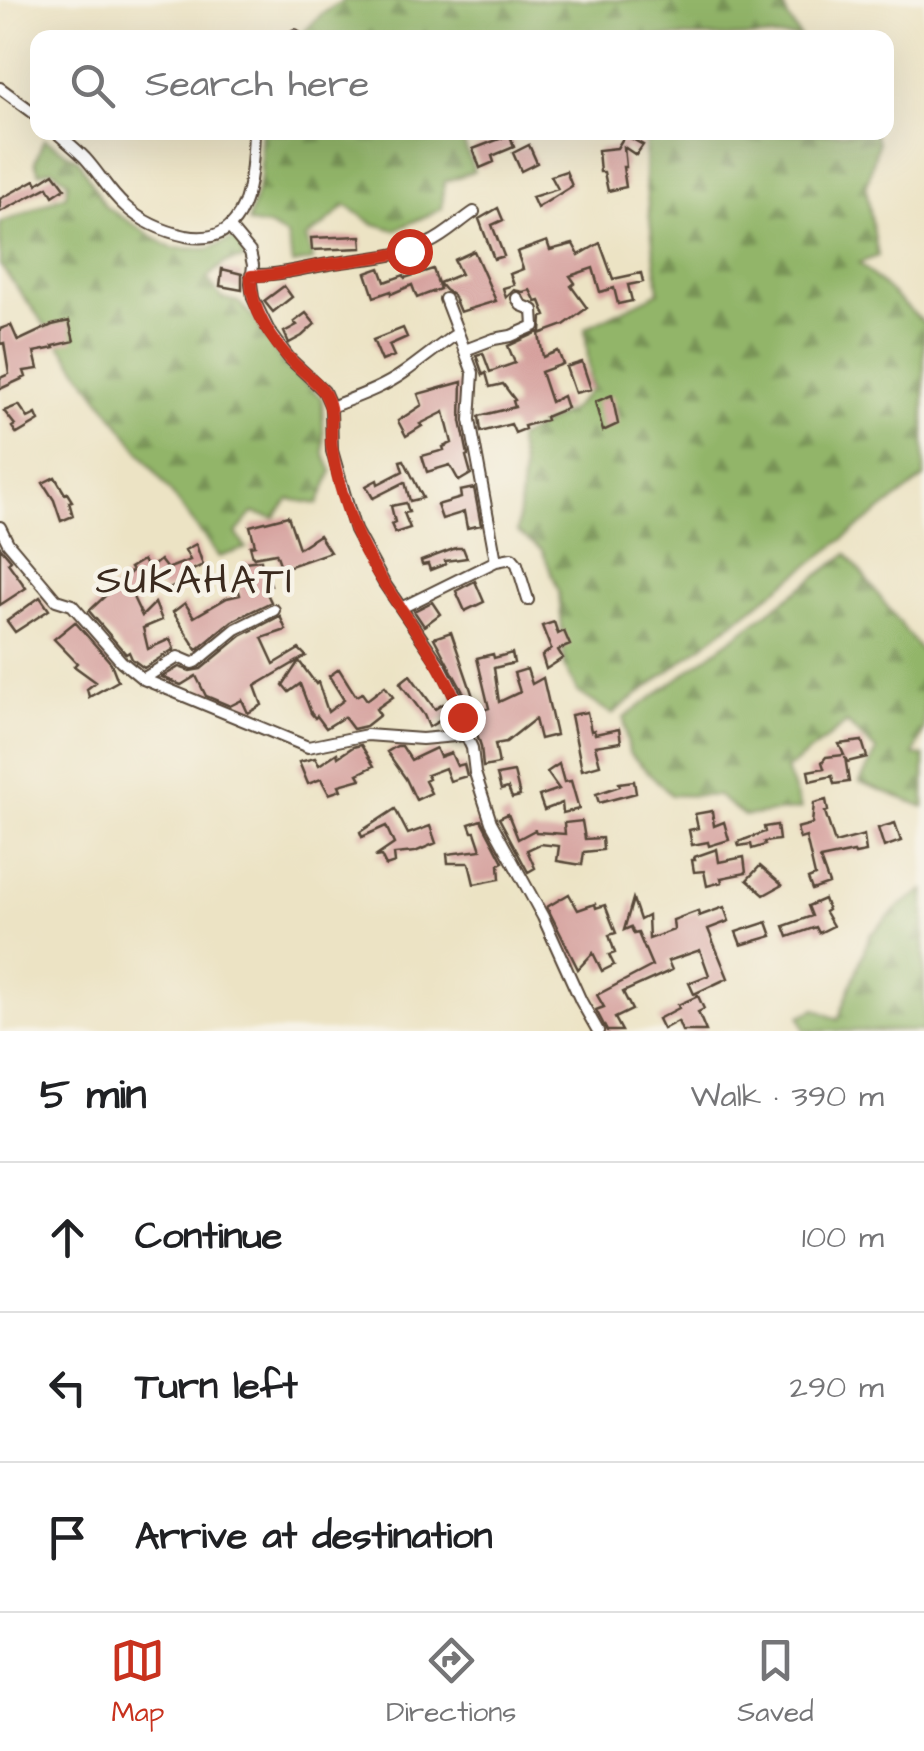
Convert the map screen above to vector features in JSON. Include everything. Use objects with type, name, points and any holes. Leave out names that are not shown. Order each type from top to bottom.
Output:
[{"type":"street","points":[[0,88],[30,110]]},
{"type":"street","points":[[65,140],[86,158],[125,206],[168,232],[200,238],[218,236],[240,216],[249,189],[253,140]]},
{"type":"street","points":[[251,276],[409,251],[432,242],[474,212]]},
{"type":"street","points":[[230,228],[250,252],[253,298],[277,344],[324,391],[331,408],[332,450],[348,510],[364,548],[455,695],[490,822],[542,916],[598,1031]]},
{"type":"street","points":[[465,350],[532,328],[533,310],[521,305],[517,298]]},
{"type":"street","points":[[445,299],[472,373],[470,420],[496,561]]},
{"type":"street","points":[[331,408],[404,373],[458,333]]},
{"type":"street","points":[[0,528],[56,600],[72,605],[143,680],[308,747],[366,735],[422,739],[466,735]]},
{"type":"street","points":[[401,608],[496,561],[512,558],[528,600]]},
{"type":"street","points":[[143,680],[178,657],[196,662],[236,629],[274,610]]},
{"type":"green space","points":[[344,0],[781,0],[796,30],[306,30]]},
{"type":"green space","points":[[44,140],[78,160],[106,207],[171,248],[208,249],[238,237],[244,259],[224,263],[207,278],[221,298],[238,302],[254,318],[285,367],[322,398],[324,454],[332,471],[318,504],[289,499],[274,518],[253,513],[236,533],[246,548],[219,557],[0,265],[0,222],[66,195],[68,181],[52,169],[39,173],[35,162]]},
{"type":"green space","points":[[261,140],[463,140],[474,171],[444,182],[442,209],[395,230],[372,223],[346,205],[306,238],[313,260],[293,264],[287,236],[268,226],[248,223],[261,177]]},
{"type":"green space","points":[[646,140],[877,140],[866,188],[878,256],[859,263],[924,323],[924,478],[612,714],[578,692],[565,667],[559,591],[542,550],[517,532],[523,470],[517,439],[571,410],[591,389],[585,328],[659,292],[645,179]]},
{"type":"green space","points":[[847,554],[924,655],[924,728],[914,755],[924,756],[924,807],[860,782],[877,751],[847,723],[786,770],[801,809],[744,816],[718,796],[671,795],[629,753],[624,718]]},
{"type":"green space","points":[[924,890],[924,1031],[805,1031],[800,1016],[816,1009],[838,1020],[870,935],[900,906]]},
{"type":"building","points":[[497,140],[512,140],[514,147],[492,156],[494,162],[480,168],[473,149]]},
{"type":"building","points":[[622,140],[643,145],[636,155],[624,147],[626,187],[608,191],[604,172],[600,172],[598,150],[617,148]]},
{"type":"building","points":[[529,145],[537,163],[521,171],[513,153]]},
{"type":"building","points":[[566,171],[572,186],[537,208],[532,197],[558,189],[551,176]]},
{"type":"building","points":[[54,173],[65,188],[53,196],[48,187],[0,212],[0,199]]},
{"type":"building","points":[[498,208],[503,220],[492,225],[504,256],[494,259],[479,219]]},
{"type":"building","points":[[361,236],[362,248],[312,250],[311,238]]},
{"type":"building","points":[[547,241],[550,250],[573,244],[579,255],[600,243],[613,279],[641,273],[643,282],[628,285],[632,301],[618,304],[614,288],[600,292],[593,268],[570,276],[575,283],[571,286],[587,308],[564,325],[539,334],[543,357],[558,351],[563,364],[541,372],[551,402],[563,396],[567,408],[515,433],[511,424],[481,432],[479,416],[515,407],[515,400],[503,384],[490,387],[476,355],[483,353],[490,372],[515,363],[508,346],[541,331],[542,317],[546,316],[540,301],[536,302],[530,290],[514,290],[506,298],[503,288],[514,285],[510,274],[523,269],[517,252]]},
{"type":"building","points":[[474,251],[496,301],[460,312],[453,295],[439,283],[461,274],[454,260]]},
{"type":"building","points":[[380,268],[385,282],[433,269],[440,289],[417,298],[412,285],[374,297],[366,273]]},
{"type":"building","points":[[222,269],[242,274],[242,290],[220,286]]},
{"type":"building","points":[[284,286],[292,297],[273,312],[264,301]]},
{"type":"building","points":[[306,313],[315,324],[289,343],[284,332],[297,325],[294,322]]},
{"type":"building","points":[[69,321],[74,341],[34,352],[38,369],[24,371],[26,377],[0,389],[0,378],[9,374],[0,329],[11,325],[18,341]]},
{"type":"building","points":[[403,328],[407,337],[389,345],[394,356],[382,361],[373,340]]},
{"type":"building","points":[[582,362],[591,389],[575,393],[566,367]]},
{"type":"building","points":[[462,382],[461,421],[471,474],[459,481],[450,465],[427,472],[422,456],[444,450],[452,443],[444,412],[406,436],[398,421],[422,405],[418,394]]},
{"type":"building","points":[[612,395],[618,424],[603,431],[595,402]]},
{"type":"building","points":[[19,405],[28,418],[36,414],[39,421],[17,434],[4,411]]},
{"type":"building","points":[[404,460],[423,498],[410,501],[405,482],[373,498],[366,486],[403,471],[400,461]]},
{"type":"building","points":[[55,477],[72,501],[69,502],[73,516],[61,521],[43,483]]},
{"type":"building","points":[[474,488],[481,525],[467,528],[464,512],[442,519],[437,505],[461,498],[460,491]]},
{"type":"building","points":[[406,503],[409,512],[404,513],[410,528],[395,533],[391,506]]},
{"type":"building","points":[[288,516],[299,548],[319,535],[330,552],[282,569],[276,553],[253,557],[250,546],[255,545],[250,526]]},
{"type":"building","points":[[196,544],[203,565],[186,573],[189,579],[163,592],[155,577],[131,593],[142,616],[155,603],[162,620],[143,628],[148,649],[170,639],[174,649],[144,668],[129,652],[126,654],[89,611],[132,571],[130,568],[143,560],[148,570],[160,560],[167,569],[190,560],[185,550]]},
{"type":"building","points":[[0,547],[26,588],[0,605]]},
{"type":"building","points":[[463,548],[467,558],[445,561],[446,564],[430,570],[428,564],[422,565],[421,561]]},
{"type":"building","points":[[261,560],[263,576],[267,574],[271,585],[264,587],[271,602],[232,621],[197,650],[173,612],[185,603],[194,617],[240,595],[237,584],[246,582],[244,562]]},
{"type":"building","points":[[475,581],[484,602],[465,611],[456,591]]},
{"type":"building","points":[[40,597],[49,610],[15,632],[7,621]]},
{"type":"building","points":[[432,602],[440,614],[424,626],[414,611]]},
{"type":"building","points":[[280,616],[286,630],[262,638],[274,664],[299,649],[306,656],[255,686],[262,705],[248,713],[242,700],[230,706],[206,696],[196,676],[181,685],[162,677],[179,667],[201,669],[241,636]]},
{"type":"building","points":[[75,622],[111,663],[118,681],[89,697],[87,689],[96,682],[74,666],[77,663],[54,639]]},
{"type":"building","points":[[554,622],[558,634],[564,631],[570,645],[558,650],[563,658],[546,669],[542,656],[551,649],[542,626]]},
{"type":"building","points":[[451,632],[478,711],[489,708],[477,658],[512,653],[514,663],[494,668],[499,702],[520,692],[514,673],[527,669],[532,684],[543,678],[556,735],[540,739],[535,719],[506,742],[495,744],[499,764],[483,767],[481,746],[463,692],[434,638]]},
{"type":"building","points":[[299,661],[318,682],[328,712],[344,700],[329,676],[339,669],[356,696],[362,693],[367,700],[385,686],[393,697],[376,709],[380,715],[366,726],[353,729],[344,717],[326,728],[311,713],[300,684],[289,692],[283,685]]},
{"type":"building","points":[[410,675],[435,709],[443,704],[449,715],[429,727],[400,683]]},
{"type":"building","points":[[587,712],[591,731],[595,734],[619,729],[621,742],[595,746],[600,765],[582,770],[571,715]]},
{"type":"building","points":[[862,741],[867,757],[847,762],[845,757],[849,782],[834,784],[832,776],[810,781],[808,771],[824,768],[822,762],[826,757],[844,755],[839,744]]},
{"type":"building","points":[[361,745],[374,766],[358,774],[361,779],[339,785],[341,790],[329,794],[321,779],[308,784],[299,762],[315,758],[319,765],[337,753],[338,757]]},
{"type":"building","points":[[402,746],[411,760],[436,748],[440,757],[451,753],[457,766],[464,764],[467,776],[450,781],[445,768],[427,775],[429,779],[425,781],[431,793],[416,800],[387,752]]},
{"type":"building","points":[[559,764],[564,782],[571,781],[579,809],[563,813],[562,803],[544,810],[539,796],[559,789],[547,772]]},
{"type":"building","points":[[514,772],[520,796],[512,798],[508,788],[501,790],[497,775]]},
{"type":"building","points":[[634,781],[636,793],[599,803],[596,794]]},
{"type":"building","points":[[826,800],[825,812],[835,843],[864,835],[866,852],[820,859],[829,884],[812,890],[808,879],[815,876],[806,837],[800,839],[797,828],[812,824],[814,803]]},
{"type":"building","points":[[395,809],[408,834],[430,826],[436,843],[415,852],[394,854],[395,863],[386,866],[381,856],[375,857],[394,844],[386,826],[362,837],[360,832]]},
{"type":"building","points":[[712,811],[714,826],[724,822],[729,840],[709,846],[708,842],[692,845],[689,830],[698,828],[695,814]]},
{"type":"building","points":[[508,814],[518,839],[535,830],[565,834],[564,823],[582,821],[585,839],[602,838],[603,850],[584,852],[582,865],[557,861],[559,846],[540,844],[527,850],[535,868],[528,872],[499,818]]},
{"type":"building","points":[[481,820],[503,862],[499,864],[500,879],[474,884],[469,863],[448,863],[447,854],[481,850],[469,824]]},
{"type":"building","points":[[895,823],[901,841],[884,847],[878,828]]},
{"type":"building","points":[[777,825],[779,840],[752,849],[751,844],[739,846],[738,842],[765,832],[764,827]]},
{"type":"building","points":[[717,849],[719,862],[744,857],[746,873],[721,878],[722,882],[707,886],[704,871],[694,872],[692,860]]},
{"type":"building","points":[[760,866],[782,885],[764,895],[747,880]]},
{"type":"building","points":[[569,894],[578,910],[605,905],[616,933],[609,935],[615,953],[609,955],[614,965],[602,971],[593,953],[578,969],[547,907]]},
{"type":"building","points":[[633,899],[640,920],[648,916],[649,939],[674,930],[673,920],[724,907],[729,921],[708,929],[728,978],[694,994],[689,983],[709,975],[700,950],[668,961],[672,970],[623,992],[632,1010],[615,1018],[622,1031],[607,1031],[596,1010],[604,1007],[597,995],[652,966],[638,933],[634,934],[631,927],[624,930]]},
{"type":"building","points":[[824,899],[828,910],[825,912],[833,926],[819,933],[816,927],[788,937],[784,926],[812,916],[808,906]]},
{"type":"building","points":[[767,922],[772,936],[741,945],[736,932]]},
{"type":"building","points":[[698,996],[704,1009],[698,1012],[706,1031],[682,1031],[678,1021],[663,1029],[658,1019]]},
{"type":"district","name":"SUKAHATI","points":[[195,579]]},
{"type":"route","points":[[409,251],[251,276],[251,283],[253,298],[277,344],[324,391],[331,408],[332,450],[355,530],[384,583],[441,667],[462,717]]}]
